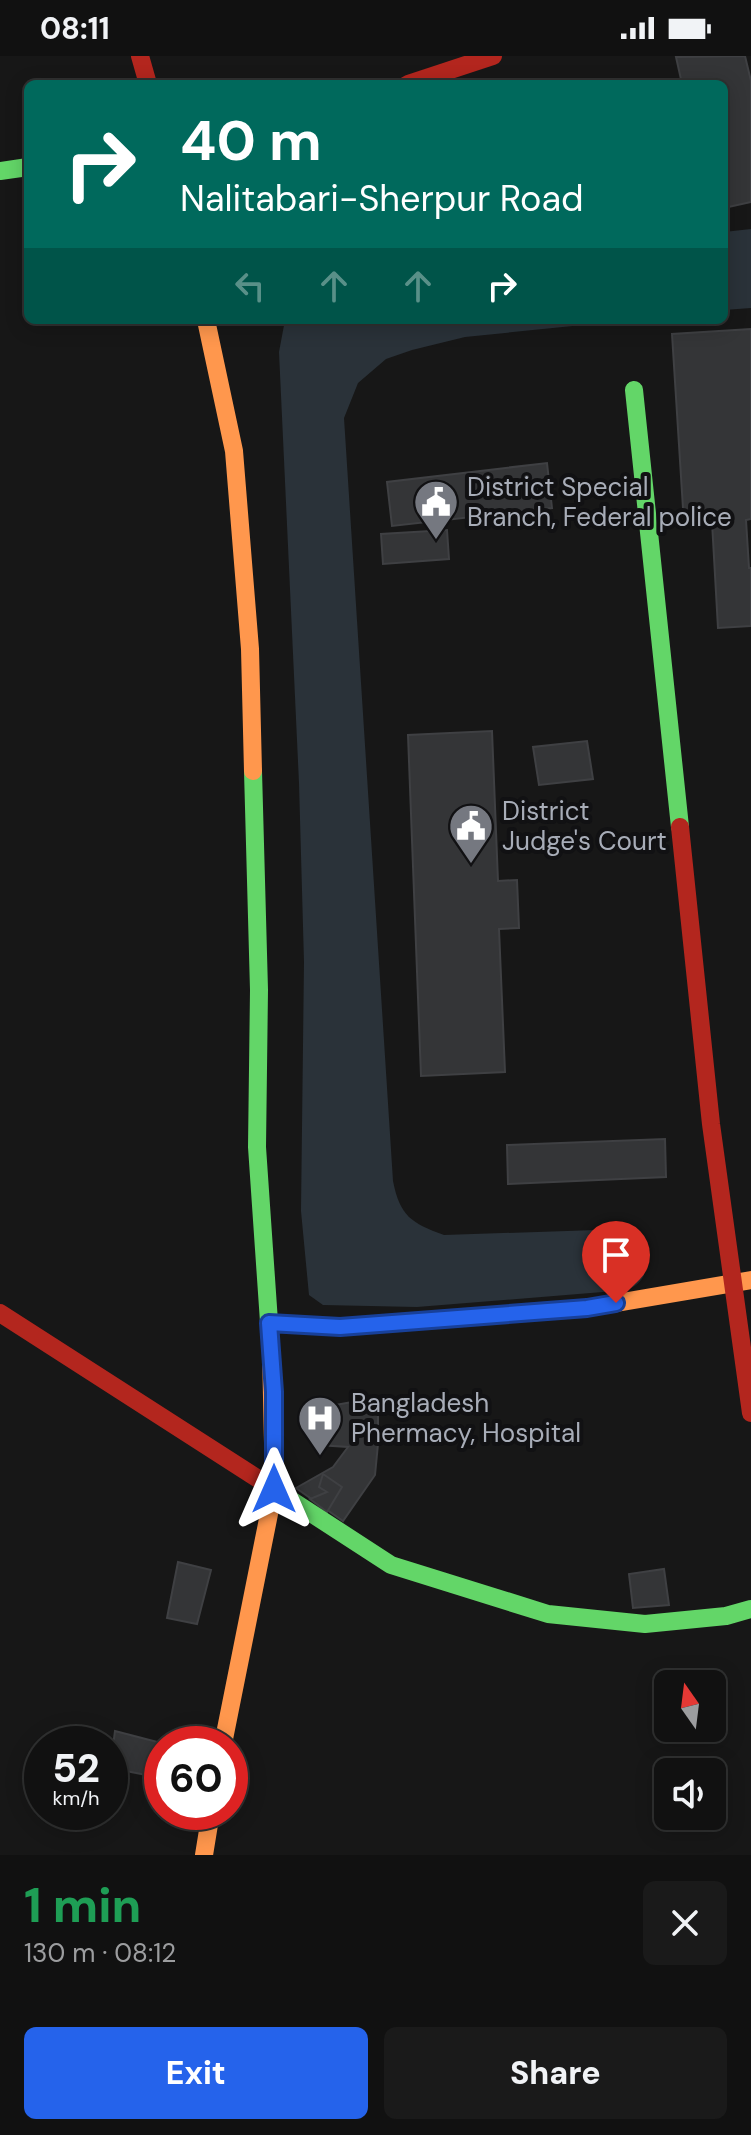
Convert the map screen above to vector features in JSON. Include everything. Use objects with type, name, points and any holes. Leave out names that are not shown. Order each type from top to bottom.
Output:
[{"type":"main road","points":[[140,56],[147,80]]},
{"type":"main road","points":[[420,80],[493,56]]},
{"type":"main road","points":[[0,171],[24,168]]},
{"type":"main road","points":[[207,324],[234,451],[250,649],[259,990],[257,1147],[274,1392],[274,1489],[227,1726]]},
{"type":"main road","points":[[634,390],[709,1108],[742,1281],[751,1413]]},
{"type":"main road","points":[[269,1323],[340,1327],[587,1308],[742,1281]]},
{"type":"main road","points":[[0,1313],[391,1565],[548,1614],[645,1624],[726,1616],[751,1609]]},
{"type":"main road","points":[[204,1855],[208,1830]]},
{"type":"shaded area","points":[[751,229],[751,308],[728,310],[728,232]]},
{"type":"shaded area","points":[[284,324],[593,324],[465,337],[386,359],[358,383],[344,418],[393,1181],[399,1203],[415,1222],[444,1235],[626,1229],[637,1234],[646,1266],[641,1280],[627,1290],[417,1307],[323,1305],[309,1295],[301,1211],[304,962],[299,783],[279,352]]},
{"type":"building","points":[[745,56],[751,81],[751,202],[728,207],[728,80],[681,80],[676,57]]},
{"type":"building","points":[[751,329],[751,519],[746,520],[751,568],[751,626],[718,628],[712,522],[684,524],[672,334]]},
{"type":"building","points":[[547,463],[552,508],[392,526],[387,482]]},
{"type":"building","points":[[447,530],[449,559],[383,564],[381,534]]},
{"type":"building","points":[[492,731],[498,881],[517,880],[519,928],[499,929],[505,1072],[421,1076],[408,735]]},
{"type":"building","points":[[587,741],[593,779],[539,785],[533,747]]},
{"type":"building","points":[[665,1139],[666,1177],[508,1184],[507,1145]]},
{"type":"building","points":[[352,1402],[378,1406],[378,1444],[375,1475],[343,1521],[296,1488],[333,1467],[348,1447],[318,1445],[313,1409]]},
{"type":"building","points":[[323,1474],[342,1487],[327,1512],[310,1499],[327,1492],[319,1487]]},
{"type":"building","points":[[178,1562],[211,1570],[197,1624],[167,1618]]},
{"type":"building","points":[[664,1569],[669,1605],[633,1608],[629,1574]]},
{"type":"building","points":[[128,1734],[144,1739],[144,1775],[128,1771]]},
{"type":"traffic: fast","points":[[0,171],[24,168]]},
{"type":"traffic: fast","points":[[634,390],[680,827]]},
{"type":"traffic: fast","points":[[253,771],[259,990],[257,1147],[271,1351]]},
{"type":"traffic: fast","points":[[274,1489],[391,1565],[548,1614],[645,1624],[726,1616],[751,1609]]},
{"type":"traffic: slow","points":[[207,324],[234,451],[250,649],[253,771]]},
{"type":"traffic: slow","points":[[269,1323],[340,1327],[587,1308],[751,1280]]},
{"type":"traffic: slow","points":[[227,1726],[274,1489],[271,1351]]},
{"type":"traffic: slow","points":[[204,1855],[208,1830]]},
{"type":"traffic: jam","points":[[140,56],[147,80]]},
{"type":"traffic: jam","points":[[420,80],[493,56]]},
{"type":"traffic: jam","points":[[680,827],[711,1124],[751,1413]]},
{"type":"traffic: jam","points":[[0,1313],[274,1489]]},
{"type":"place","name":"District Special Branch, Federal police","points":[[436,541]]},
{"type":"place","name":"District Judge's Court","points":[[471,865]]},
{"type":"place","name":"Bangladesh Phermacy, Hospital","points":[[320,1457]]},
{"type":"route","points":[[274,1489],[274,1392],[269,1323],[340,1327],[587,1308],[616,1303]]}]
